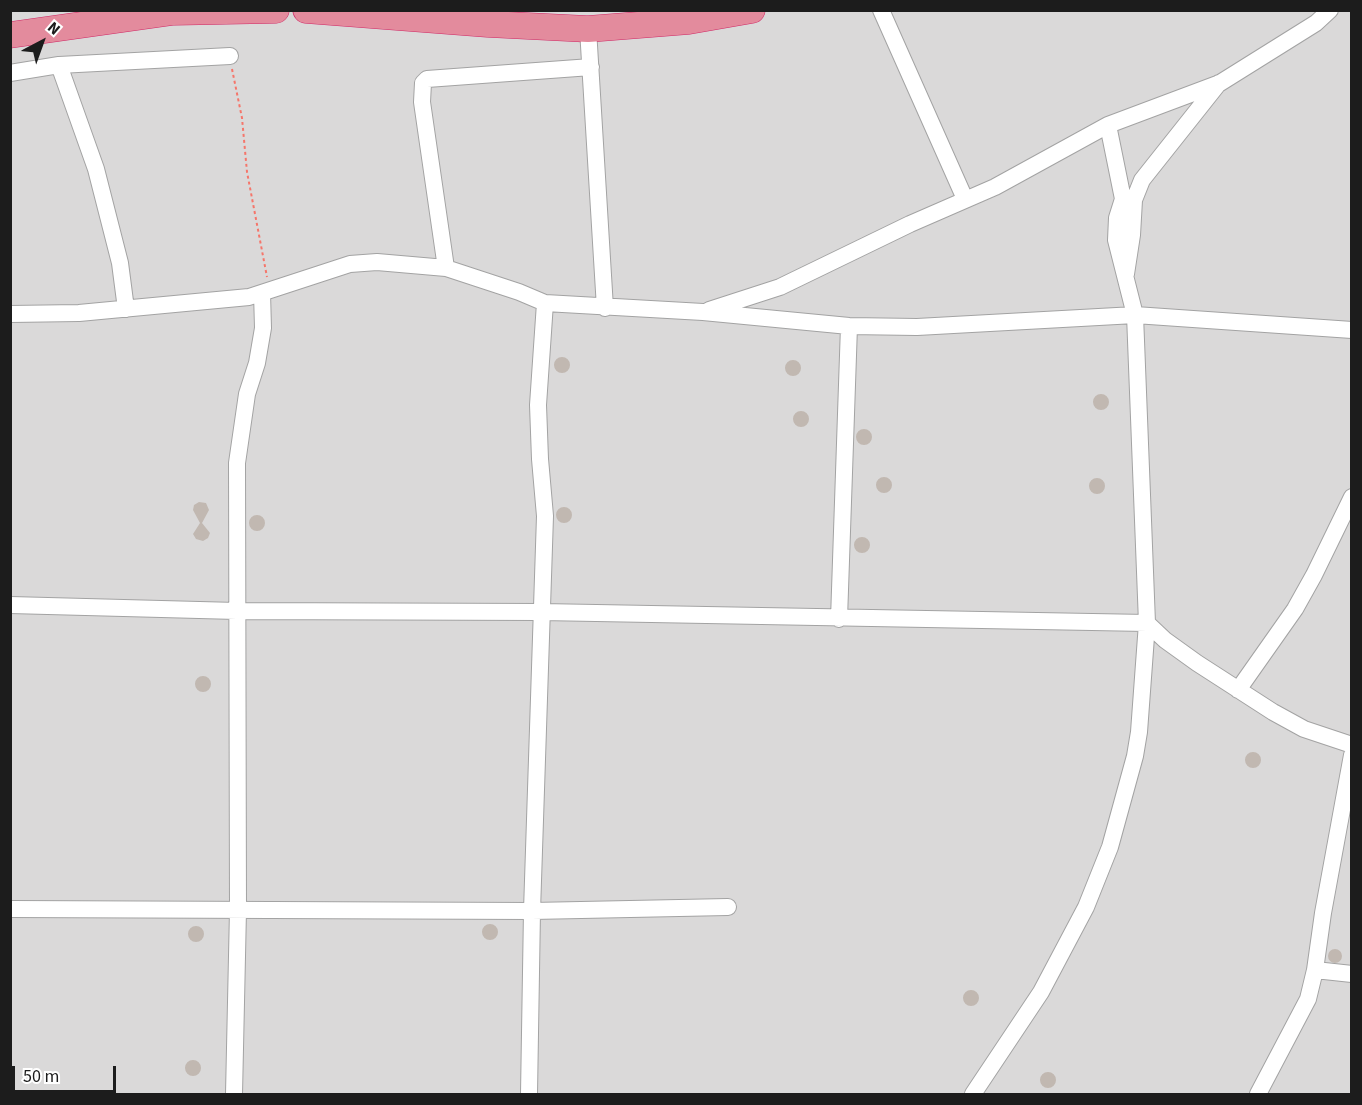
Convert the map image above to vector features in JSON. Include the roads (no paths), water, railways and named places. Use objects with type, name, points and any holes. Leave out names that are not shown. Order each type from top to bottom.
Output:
[{"type":"highway","points":[[10,35],[173,12],[276,10]]},
{"type":"highway","points":[[306,10],[588,29],[688,21],[752,10]]},
{"type":"street","points":[[881,10],[965,199]]},
{"type":"street","points":[[704,312],[780,287],[995,187],[1108,125],[1220,82],[1313,17],[1330,10]]},
{"type":"street","points":[[588,29],[605,308]]},
{"type":"street","points":[[10,73],[59,66],[230,56]]},
{"type":"street","points":[[59,66],[96,169],[120,263],[126,309]]},
{"type":"street","points":[[446,268],[422,102],[423,83],[427,79],[591,67]]},
{"type":"street","points":[[1128,199],[1220,82]]},
{"type":"street","points":[[973,1095],[1041,992],[1086,907],[1110,847],[1135,756],[1147,623],[1135,315],[1125,278],[1132,235],[1128,199],[1108,125]]},
{"type":"street","points":[[10,314],[79,313],[249,297],[350,264],[376,262],[446,268],[545,303],[704,312],[849,326],[916,327],[1135,315],[1352,330]]},
{"type":"street","points":[[234,1095],[238,910],[237,463],[248,394],[259,352],[266,292]]},
{"type":"street","points":[[530,1095],[532,911],[545,516],[538,405],[545,303]]},
{"type":"street","points":[[839,619],[849,326]]},
{"type":"street","points":[[1238,690],[1295,609],[1352,497]]},
{"type":"street","points":[[10,605],[237,611],[541,612],[1147,623],[1173,646],[1238,690],[1304,729],[1352,746]]},
{"type":"street","points":[[1258,1095],[1308,999],[1352,755]]},
{"type":"street","points":[[10,909],[532,911],[728,907]]},
{"type":"street","points":[[1315,970],[1352,974]]}]
